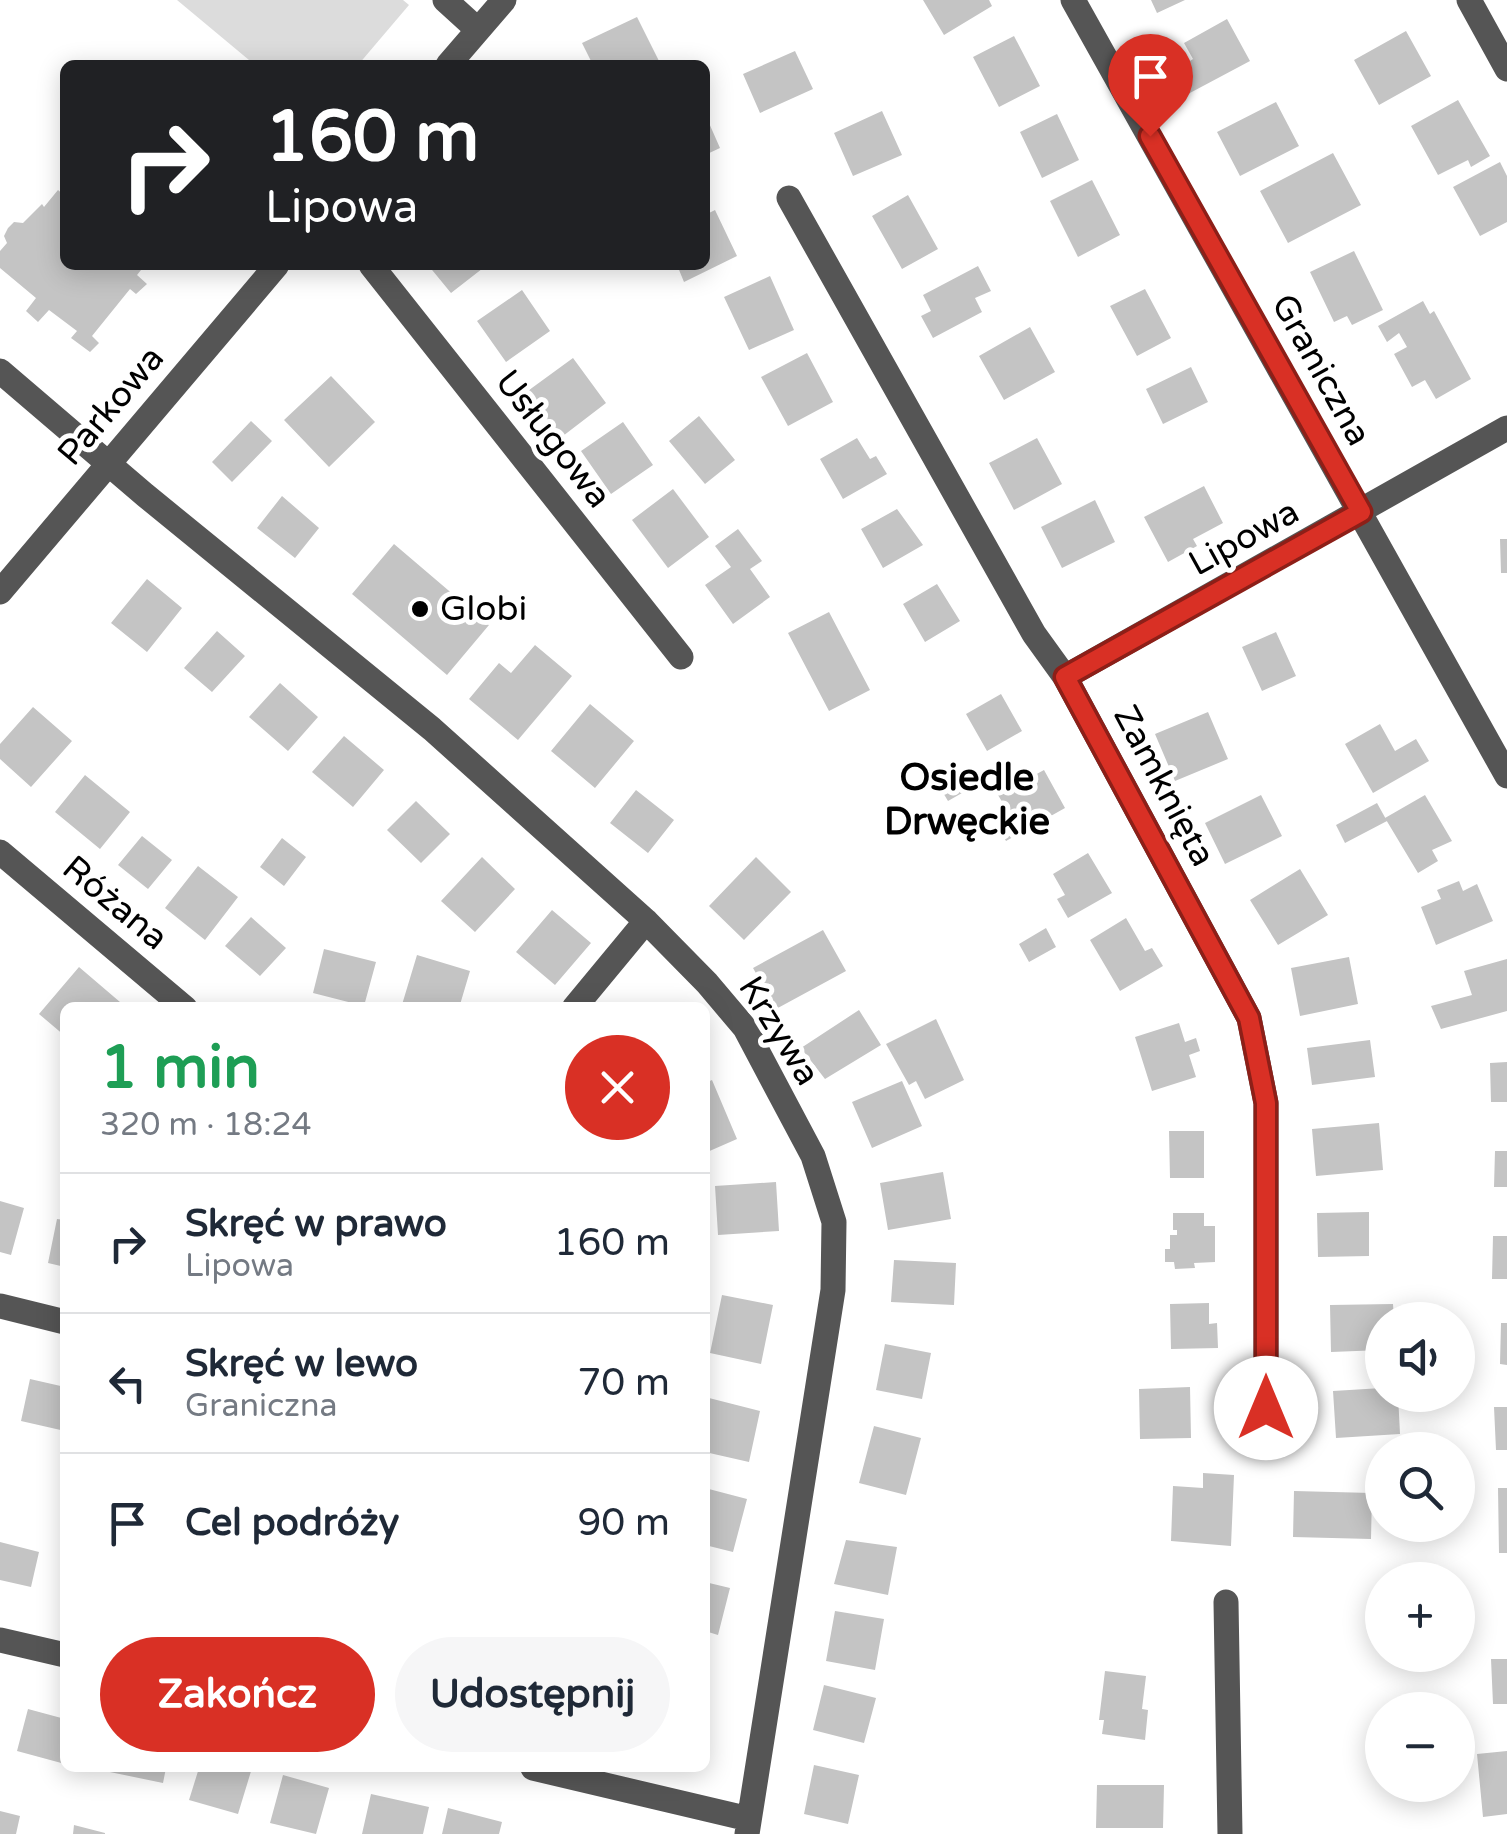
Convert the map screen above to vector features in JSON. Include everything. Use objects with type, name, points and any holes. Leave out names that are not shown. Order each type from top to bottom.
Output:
[{"type":"street","points":[[445,0],[478,30]]},
{"type":"street","points":[[452,60],[504,0]]},
{"type":"street","name":"Graniczna","points":[[1073,0],[1507,776]]},
{"type":"street","points":[[1468,0],[1507,69]]},
{"type":"street","name":"Zamknięta","points":[[789,198],[1034,634],[1065,677],[1249,1018],[1266,1103],[1266,1408]]},
{"type":"street","name":"Parkowa","points":[[0,592],[272,270]]},
{"type":"street","name":"Usługowa","points":[[375,270],[681,657]]},
{"type":"street","name":"Krzywa","points":[[0,371],[432,729],[646,920],[745,1028],[813,1156],[834,1222],[833,1290],[748,1827]]},
{"type":"street","name":"Lipowa","points":[[1065,677],[1507,428]]},
{"type":"street","name":"Różana","points":[[0,852],[178,1002]]},
{"type":"street","points":[[579,1002],[646,920]]},
{"type":"street","points":[[0,1306],[60,1321]]},
{"type":"street","points":[[1226,1602],[1230,1834]]},
{"type":"street","points":[[0,1640],[60,1655]]},
{"type":"street","points":[[548,1772],[748,1827]]},
{"type":"shaded area","points":[[177,0],[403,0],[409,5],[362,60],[249,60]]},
{"type":"building","points":[[923,0],[989,0],[992,6],[944,35]]},
{"type":"building","points":[[1151,0],[1185,0],[1157,13]]},
{"type":"building","points":[[637,17],[658,60],[590,60],[582,43]]},
{"type":"building","points":[[1227,19],[1250,61],[1188,94],[1176,70],[1193,59],[1184,43]]},
{"type":"building","points":[[1406,31],[1431,76],[1379,105],[1354,60]]},
{"type":"building","points":[[1014,36],[1040,86],[999,107],[973,57]]},
{"type":"building","points":[[795,51],[813,89],[760,113],[743,74]]},
{"type":"building","points":[[1458,100],[1490,156],[1471,167],[1468,160],[1438,175],[1411,126]]},
{"type":"building","points":[[1276,102],[1299,146],[1240,176],[1217,132]]},
{"type":"building","points":[[882,111],[902,155],[853,176],[834,133]]},
{"type":"building","points":[[1057,114],[1079,160],[1042,178],[1020,132]]},
{"type":"building","points":[[710,125],[720,148],[710,153]]},
{"type":"building","points":[[1333,153],[1361,205],[1288,243],[1260,191]]},
{"type":"building","points":[[1500,162],[1507,176],[1507,222],[1480,236],[1453,187]]},
{"type":"building","points":[[1092,180],[1120,235],[1078,257],[1050,201]]},
{"type":"building","points":[[60,192],[60,270],[141,270],[137,275],[147,284],[136,294],[130,289],[92,336],[99,343],[90,352],[71,338],[77,331],[49,310],[38,322],[26,311],[36,298],[0,268],[0,251],[7,243],[4,236],[8,228],[14,222],[23,223],[42,204],[44,207]]},
{"type":"building","points":[[908,195],[938,249],[902,269],[872,216]]},
{"type":"building","points":[[715,210],[737,256],[710,269],[710,212]]},
{"type":"building","points":[[1354,251],[1383,310],[1352,325],[1347,316],[1334,322],[1310,272]]},
{"type":"building","points":[[978,266],[991,291],[975,298],[982,312],[933,338],[921,316],[931,311],[923,295]]},
{"type":"building","points":[[432,270],[481,270],[451,293]]},
{"type":"building","points":[[679,270],[708,270],[684,282]]},
{"type":"building","points":[[770,276],[794,330],[749,350],[724,297]]},
{"type":"building","points":[[1145,289],[1171,338],[1137,356],[1110,306]]},
{"type":"building","points":[[522,290],[550,331],[506,362],[477,321]]},
{"type":"building","points":[[1423,301],[1430,314],[1434,311],[1471,379],[1436,399],[1425,380],[1412,387],[1394,354],[1407,347],[1399,333],[1387,342],[1378,326]]},
{"type":"building","points":[[1030,327],[1055,372],[1004,400],[979,356]]},
{"type":"building","points":[[807,353],[833,402],[788,426],[761,377]]},
{"type":"building","points":[[573,358],[606,403],[559,439],[525,393]]},
{"type":"building","points":[[1191,367],[1208,402],[1163,424],[1146,389]]},
{"type":"building","points":[[331,376],[375,422],[329,467],[284,420]]},
{"type":"building","points":[[699,416],[735,460],[705,484],[669,441]]},
{"type":"building","points":[[251,421],[272,441],[232,482],[212,462]]},
{"type":"building","points":[[623,422],[653,465],[611,494],[581,451]]},
{"type":"building","points":[[857,438],[870,459],[876,456],[887,474],[843,499],[820,459]]},
{"type":"building","points":[[1037,438],[1062,484],[1014,510],[989,463]]},
{"type":"building","points":[[1204,486],[1223,523],[1193,539],[1197,546],[1168,562],[1144,517]]},
{"type":"building","points":[[673,489],[709,537],[668,568],[632,520]]},
{"type":"building","points":[[282,496],[319,528],[295,558],[257,528]]},
{"type":"building","points":[[1095,500],[1115,542],[1062,568],[1041,527]]},
{"type":"building","points":[[897,509],[923,545],[883,568],[861,529]]},
{"type":"building","points":[[738,529],[762,561],[750,569],[770,597],[733,624],[705,585],[731,567],[715,546]]},
{"type":"building","points":[[1500,539],[1507,539],[1507,573],[1501,573]]},
{"type":"building","name":"Globi","points":[[394,544],[489,625],[447,675],[352,594]]},
{"type":"building","points":[[147,579],[182,608],[147,652],[111,623]]},
{"type":"building","points":[[937,584],[960,621],[925,642],[903,604]]},
{"type":"building","points":[[829,612],[870,690],[829,711],[788,633]]},
{"type":"building","points":[[217,631],[245,656],[212,692],[184,668]]},
{"type":"building","points":[[1276,632],[1296,676],[1262,691],[1242,647]]},
{"type":"building","points":[[535,645],[572,676],[518,740],[469,699],[499,663],[511,673]]},
{"type":"building","points":[[280,683],[318,717],[288,751],[249,717]]},
{"type":"building","points":[[1001,694],[1022,731],[987,751],[966,714]]},
{"type":"building","points":[[590,704],[634,741],[595,788],[551,751]]},
{"type":"building","points":[[33,707],[72,741],[31,787],[0,759],[0,744]]},
{"type":"building","points":[[1208,712],[1228,759],[1175,781],[1155,734]]},
{"type":"building","points":[[1380,724],[1395,751],[1416,739],[1429,761],[1373,793],[1345,744]]},
{"type":"building","points":[[344,736],[384,770],[353,807],[312,772]]},
{"type":"building","points":[[1044,770],[1065,808],[1006,841],[993,817],[1007,810],[998,795]]},
{"type":"building","points":[[85,775],[130,812],[100,849],[55,812]]},
{"type":"building","points":[[954,778],[962,793],[948,801],[939,786]]},
{"type":"building","points":[[636,790],[674,820],[648,853],[610,823]]},
{"type":"building","points":[[1261,795],[1282,836],[1225,864],[1205,823]]},
{"type":"building","points":[[1425,795],[1452,841],[1432,850],[1438,861],[1418,873],[1385,818]]},
{"type":"building","points":[[416,801],[450,834],[421,863],[387,830]]},
{"type":"building","points":[[1377,803],[1387,821],[1345,843],[1336,825]]},
{"type":"building","points":[[142,836],[172,860],[148,889],[118,865]]},
{"type":"building","points":[[282,838],[306,857],[284,886],[260,867]]},
{"type":"building","points":[[1088,853],[1112,893],[1068,918],[1057,899],[1065,895],[1053,874]]},
{"type":"building","points":[[482,857],[515,889],[475,932],[441,901]]},
{"type":"building","points":[[756,857],[791,892],[744,940],[709,906]]},
{"type":"building","points":[[198,866],[238,897],[205,940],[165,908]]},
{"type":"building","points":[[1300,869],[1328,915],[1278,945],[1250,900]]},
{"type":"building","points":[[1459,881],[1463,891],[1477,884],[1493,921],[1436,945],[1421,907],[1441,899],[1437,890]]},
{"type":"building","points":[[552,910],[591,943],[555,985],[516,952]]},
{"type":"building","points":[[251,917],[286,948],[260,976],[225,946]]},
{"type":"building","points":[[1126,918],[1145,951],[1152,948],[1163,966],[1120,991],[1090,940]]},
{"type":"building","points":[[1046,928],[1056,947],[1029,962],[1019,944]]},
{"type":"building","points":[[823,930],[846,971],[776,1009],[753,968]]},
{"type":"building","points":[[324,949],[376,962],[365,1002],[313,993]]},
{"type":"building","points":[[417,955],[470,971],[461,1002],[403,1002]]},
{"type":"building","points":[[1349,957],[1358,1004],[1300,1016],[1291,968]]},
{"type":"building","points":[[1507,959],[1507,1011],[1441,1029],[1431,1006],[1472,995],[1464,971]]},
{"type":"building","points":[[79,967],[120,1002],[60,1002],[60,1032],[39,1014]]},
{"type":"building","points":[[859,1010],[881,1045],[825,1079],[801,1048]]},
{"type":"building","points":[[936,1019],[964,1080],[925,1099],[916,1081],[909,1085],[886,1044]]},
{"type":"building","points":[[1179,1023],[1185,1042],[1196,1038],[1200,1051],[1189,1055],[1196,1077],[1152,1091],[1135,1037]]},
{"type":"building","points":[[1370,1040],[1375,1077],[1312,1085],[1307,1048]]},
{"type":"building","points":[[1507,1062],[1507,1102],[1491,1102],[1490,1063]]},
{"type":"building","points":[[710,1081],[737,1139],[710,1151]]},
{"type":"building","points":[[902,1081],[922,1126],[872,1148],[852,1102]]},
{"type":"building","points":[[1379,1123],[1383,1170],[1316,1176],[1312,1129]]},
{"type":"building","points":[[1169,1131],[1204,1131],[1204,1178],[1170,1178]]},
{"type":"building","points":[[1495,1151],[1507,1151],[1507,1187],[1494,1187]]},
{"type":"building","points":[[943,1172],[951,1219],[888,1230],[880,1183]]},
{"type":"building","points":[[776,1182],[779,1231],[718,1235],[715,1186]]},
{"type":"building","points":[[0,1201],[24,1208],[11,1255],[0,1252]]},
{"type":"building","points":[[1369,1212],[1369,1256],[1318,1257],[1317,1213]]},
{"type":"building","points":[[1173,1213],[1204,1213],[1204,1226],[1215,1226],[1215,1262],[1175,1269],[1174,1262],[1165,1262],[1170,1235],[1177,1235],[1177,1230],[1173,1230]]},
{"type":"building","points":[[57,1219],[60,1219],[60,1266],[48,1263]]},
{"type":"building","points":[[1493,1236],[1507,1236],[1507,1279],[1492,1279]]},
{"type":"building","points":[[894,1260],[956,1263],[954,1305],[891,1302]]},
{"type":"building","points":[[722,1295],[773,1305],[761,1364],[710,1353]]},
{"type":"building","points":[[1209,1303],[1209,1324],[1217,1323],[1218,1348],[1171,1349],[1170,1304]]},
{"type":"building","points":[[1365,1304],[1365,1351],[1331,1352],[1330,1305]]},
{"type":"building","points":[[1501,1323],[1507,1323],[1507,1365],[1500,1364]]},
{"type":"building","points":[[885,1344],[931,1353],[922,1399],[876,1390]]},
{"type":"building","points":[[30,1379],[60,1386],[60,1430],[21,1421]]},
{"type":"building","points":[[1190,1387],[1191,1438],[1140,1439],[1139,1389]]},
{"type":"building","points":[[1365,1389],[1365,1412],[1399,1412],[1400,1432],[1365,1432],[1365,1436],[1336,1438],[1333,1391]]},
{"type":"building","points":[[710,1398],[760,1411],[749,1462],[710,1453]]},
{"type":"building","points":[[1494,1407],[1507,1407],[1507,1450],[1496,1450]]},
{"type":"building","points":[[874,1426],[921,1438],[906,1495],[859,1483]]},
{"type":"building","points":[[1203,1473],[1234,1475],[1231,1546],[1171,1541],[1173,1486],[1203,1488]]},
{"type":"building","points":[[1498,1488],[1507,1488],[1507,1553],[1499,1553]]},
{"type":"building","points":[[710,1489],[747,1499],[733,1552],[710,1546]]},
{"type":"building","points":[[1294,1491],[1365,1493],[1365,1539],[1293,1537]]},
{"type":"building","points":[[846,1540],[897,1547],[888,1595],[834,1584]]},
{"type":"building","points":[[0,1542],[39,1552],[31,1587],[0,1580]]},
{"type":"building","points":[[710,1583],[730,1588],[718,1635],[710,1633]]},
{"type":"building","points":[[835,1611],[884,1619],[875,1670],[826,1661]]},
{"type":"building","points":[[1491,1659],[1507,1659],[1507,1704],[1493,1704]]},
{"type":"building","points":[[1105,1671],[1146,1676],[1142,1709],[1148,1710],[1145,1740],[1102,1734],[1104,1720],[1099,1720]]},
{"type":"building","points":[[824,1685],[876,1698],[864,1743],[813,1730]]},
{"type":"building","points":[[28,1709],[60,1718],[60,1763],[17,1751]]},
{"type":"building","points":[[1507,1751],[1507,1814],[1483,1817],[1477,1754]]},
{"type":"building","points":[[814,1765],[859,1775],[848,1824],[804,1814]]},
{"type":"building","points":[[110,1772],[165,1772],[163,1783]]},
{"type":"building","points":[[198,1772],[251,1772],[238,1814],[189,1800]]},
{"type":"building","points":[[283,1775],[329,1788],[316,1834],[270,1823]]},
{"type":"building","points":[[1097,1785],[1164,1785],[1163,1828],[1096,1828]]},
{"type":"building","points":[[371,1794],[429,1807],[423,1834],[362,1834]]},
{"type":"building","points":[[448,1808],[502,1822],[499,1834],[442,1834]]},
{"type":"building","points":[[0,1811],[20,1816],[16,1834],[0,1834]]},
{"type":"building","points":[[74,1825],[105,1833],[105,1834],[73,1834]]},
{"type":"place","name":"Globi","points":[[420,609]]},
{"type":"district","name":"Osiedle Drwęckie","points":[[967,800]]},
{"type":"route","points":[[1150,136],[1361,512],[1065,677],[1249,1018],[1266,1103],[1266,1408]]}]
